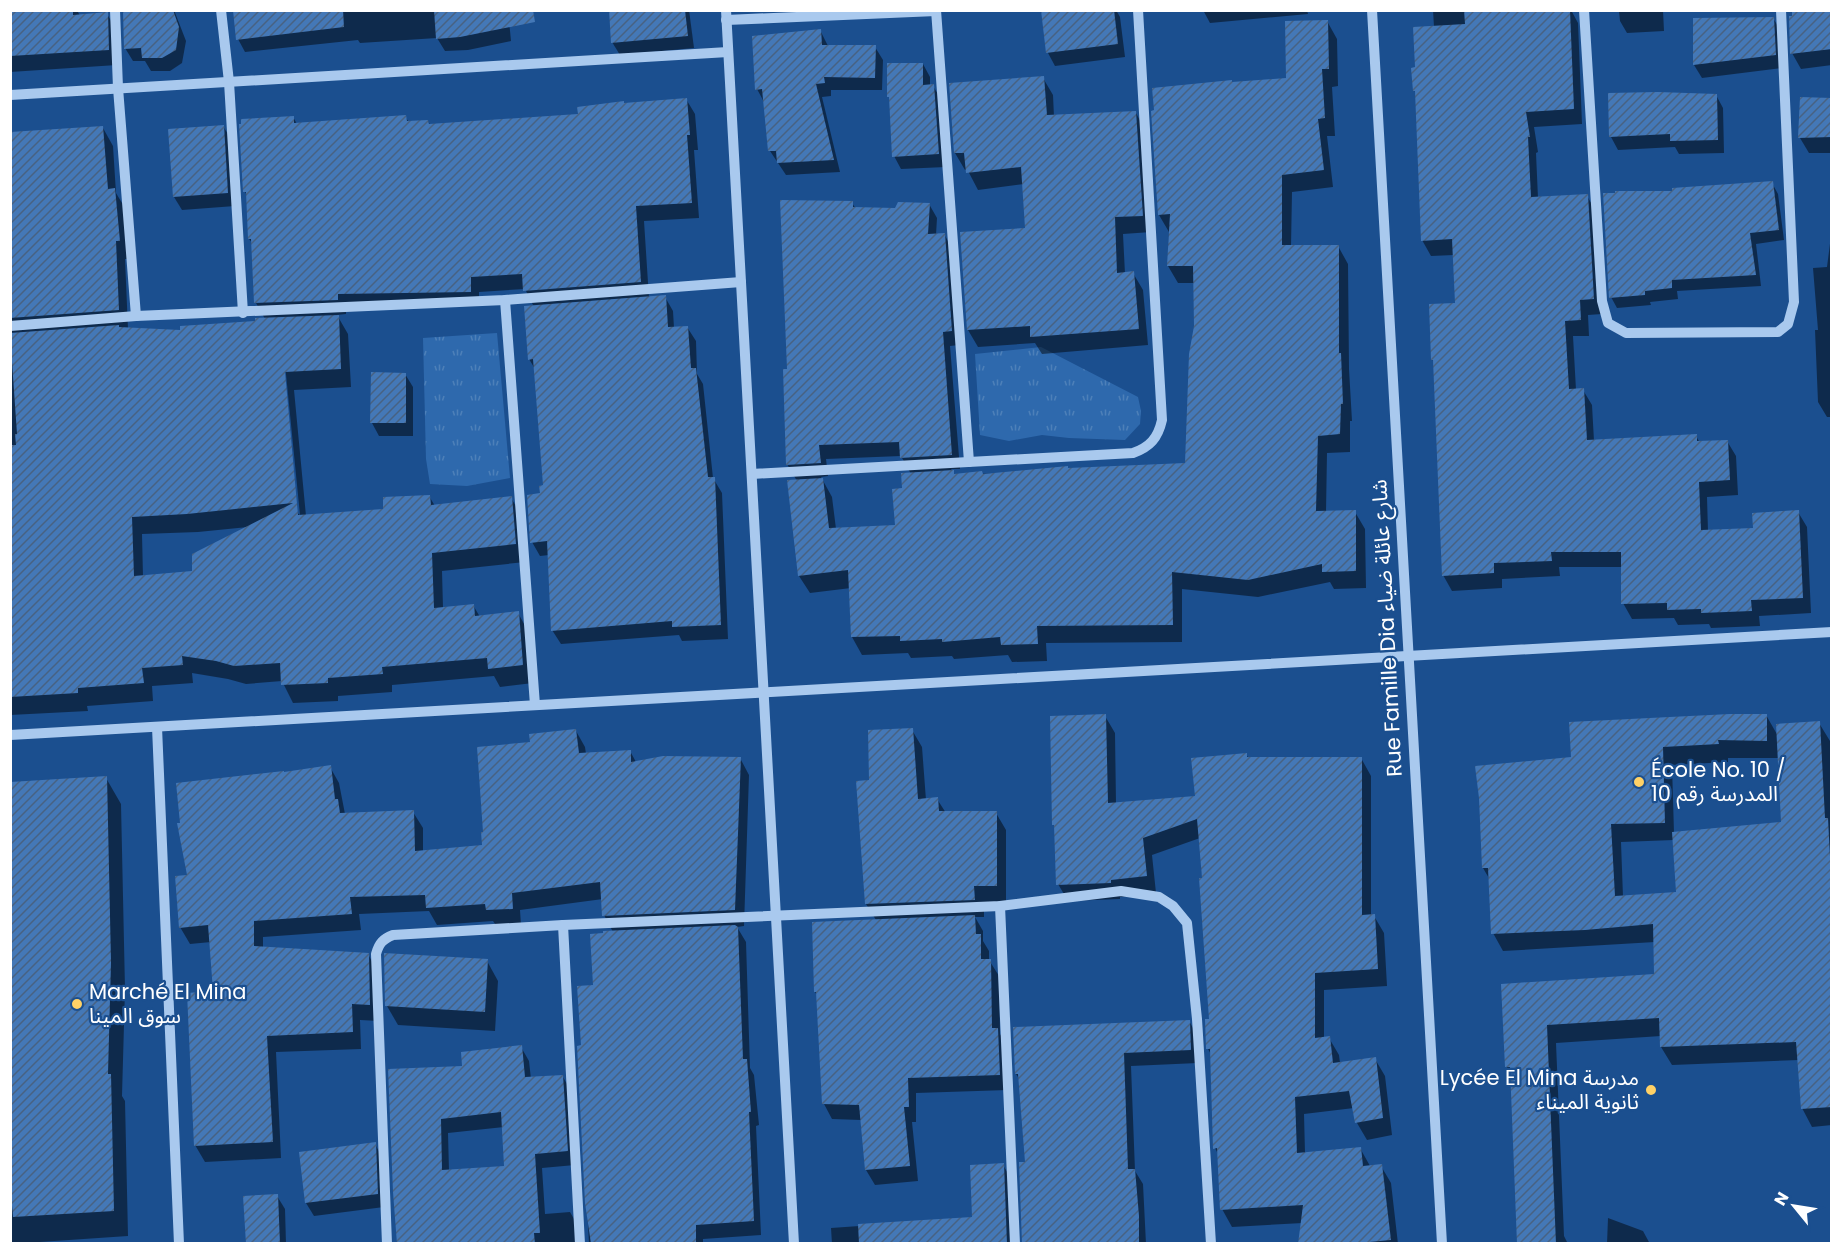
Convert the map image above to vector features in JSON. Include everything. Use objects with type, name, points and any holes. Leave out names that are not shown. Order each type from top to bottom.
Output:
[{"type":"street","points":[[115,10],[118,88],[136,316]]},
{"type":"street","points":[[221,10],[229,82],[243,313]]},
{"type":"street","points":[[752,474],[1133,453],[1150,445],[1160,429],[1161,411],[1138,10]]},
{"type":"street","name":"Rue Famille Dia شارع عائلة ضياء","points":[[1372,10],[1442,1244]]},
{"type":"street","points":[[1584,10],[1602,301],[1608,323],[1626,333],[1778,333],[1788,324],[1794,302],[1780,10]]},
{"type":"street","points":[[795,1244],[726,15],[936,11],[969,462]]},
{"type":"street","points":[[10,95],[728,52]]},
{"type":"street","points":[[10,326],[136,316],[505,300],[741,282]]},
{"type":"street","points":[[505,300],[535,705]]},
{"type":"street","points":[[10,735],[1832,632]]},
{"type":"street","points":[[157,727],[179,1244]]},
{"type":"street","points":[[387,1244],[376,954],[378,945],[384,939],[393,935],[563,925],[1000,906],[1121,891],[1159,897],[1173,906],[1187,923],[1197,1019],[1211,1244]]},
{"type":"street","points":[[1000,906],[1015,1244]]},
{"type":"street","points":[[563,925],[580,1244]]},
{"type":"green space","points":[[497,333],[510,478],[467,486],[430,484],[426,459],[423,338]]},
{"type":"green space","points":[[1041,347],[1138,397],[1141,411],[1140,424],[1125,440],[1042,435],[1009,441],[980,435],[975,354]]},
{"type":"building","points":[[10,10],[73,10],[73,15],[108,12],[109,50],[10,56]]},
{"type":"building","points":[[173,10],[179,27],[176,50],[162,58],[142,58],[141,48],[124,49],[123,11]]},
{"type":"building","points":[[233,10],[343,10],[344,27],[236,40]]},
{"type":"building","points":[[434,10],[533,10],[535,22],[460,37],[436,39]]},
{"type":"building","points":[[609,10],[685,10],[688,36],[611,43]]},
{"type":"building","points":[[1041,10],[1114,10],[1118,44],[1046,53]]},
{"type":"building","points":[[1464,10],[1570,10],[1574,109],[1526,112],[1530,137],[1528,137],[1531,197],[1588,194],[1594,299],[1580,300],[1581,320],[1565,321],[1569,389],[1584,388],[1587,440],[1697,434],[1697,441],[1728,440],[1730,480],[1699,482],[1701,530],[1753,528],[1752,513],[1799,510],[1803,598],[1751,600],[1752,611],[1701,613],[1701,609],[1667,610],[1667,603],[1621,604],[1621,552],[1551,552],[1552,561],[1494,563],[1494,573],[1442,576],[1429,304],[1455,303],[1452,239],[1421,241],[1415,91],[1413,91],[1411,68],[1415,67],[1413,27],[1465,24]]},
{"type":"building","points":[[1792,10],[1832,10],[1832,49],[1790,54],[1789,16],[1792,16]]},
{"type":"building","points":[[1774,17],[1776,55],[1693,65],[1693,18]]},
{"type":"building","points":[[1328,20],[1329,69],[1322,69],[1325,118],[1318,119],[1324,170],[1282,175],[1282,245],[1339,245],[1339,353],[1341,353],[1343,404],[1341,404],[1340,434],[1318,436],[1316,511],[1356,510],[1356,571],[1322,572],[1322,564],[1248,580],[1172,572],[1173,625],[1037,626],[1038,644],[1001,645],[1000,637],[942,642],[942,639],[900,641],[900,636],[851,637],[848,570],[798,576],[787,480],[823,478],[829,528],[895,525],[892,489],[902,488],[901,473],[954,470],[954,474],[982,471],[983,474],[1068,466],[1068,468],[1185,463],[1189,354],[1194,326],[1193,266],[1167,266],[1170,214],[1158,215],[1151,111],[1154,110],[1152,88],[1232,80],[1232,82],[1286,78],[1285,21]]},
{"type":"building","points":[[821,29],[822,45],[876,45],[875,78],[824,77],[825,83],[816,84],[834,160],[777,163],[776,151],[768,151],[762,89],[755,90],[752,36]]},
{"type":"building","points":[[887,63],[923,63],[923,85],[934,84],[939,154],[892,157],[889,97],[887,97]]},
{"type":"building","points":[[1044,76],[1047,115],[1136,111],[1143,216],[1115,217],[1117,273],[1134,271],[1139,329],[1030,337],[1030,326],[967,330],[960,232],[1025,228],[1021,167],[966,173],[964,153],[954,153],[949,83]]},
{"type":"building","points":[[1608,93],[1717,94],[1718,140],[1670,141],[1670,134],[1609,137]]},
{"type":"building","points":[[1800,97],[1832,98],[1832,137],[1798,138]]},
{"type":"building","points":[[687,98],[692,203],[636,206],[641,282],[523,291],[522,274],[471,277],[471,292],[338,294],[338,300],[254,303],[251,239],[248,239],[246,192],[243,192],[239,124],[241,124],[241,119],[294,116],[294,123],[406,115],[407,121],[428,120],[429,124],[578,114],[577,107],[624,101],[624,103]]},
{"type":"building","points":[[224,125],[228,193],[173,197],[168,129]]},
{"type":"building","points":[[103,126],[108,189],[115,188],[120,241],[116,241],[119,310],[10,318],[10,132]]},
{"type":"building","points":[[1773,181],[1779,230],[1750,233],[1756,275],[1672,280],[1672,288],[1645,291],[1645,295],[1609,298],[1603,193],[1672,191],[1672,188]]},
{"type":"building","points":[[780,200],[853,201],[853,207],[895,208],[898,202],[930,203],[928,234],[945,233],[952,331],[943,332],[952,455],[900,458],[899,442],[819,445],[821,463],[786,465],[783,369],[787,369]]},
{"type":"building","points":[[666,295],[668,327],[688,326],[691,368],[696,368],[708,477],[715,477],[721,625],[672,627],[672,621],[551,631],[547,541],[530,543],[527,495],[540,493],[539,486],[543,485],[533,359],[528,360],[524,306]]},
{"type":"building","points":[[339,315],[341,369],[285,372],[298,515],[383,509],[383,497],[430,495],[431,505],[512,496],[516,544],[432,553],[434,608],[474,604],[475,616],[519,611],[523,665],[488,669],[487,658],[382,667],[383,674],[328,678],[328,683],[281,685],[280,663],[234,666],[182,656],[183,665],[142,668],[144,683],[78,688],[78,693],[10,697],[10,445],[16,445],[15,434],[17,434],[10,333],[119,325],[119,327],[180,330],[180,326],[255,321],[255,318]],"holes":[[[293,503],[192,554],[192,571],[134,576],[132,517]]]},
{"type":"building","points":[[371,372],[406,373],[406,423],[370,423]]},
{"type":"building","points":[[1106,714],[1108,803],[1195,796],[1191,758],[1247,753],[1247,757],[1362,757],[1362,915],[1375,914],[1378,969],[1315,973],[1315,1038],[1330,1036],[1333,1063],[1376,1057],[1383,1118],[1355,1123],[1349,1091],[1295,1097],[1297,1153],[1361,1147],[1363,1166],[1382,1164],[1391,1240],[1347,1244],[1298,1244],[1303,1205],[1220,1210],[1217,1148],[1213,1149],[1210,1049],[1206,1049],[1205,1019],[1209,1019],[1197,819],[1143,838],[1147,876],[1111,880],[1111,883],[1056,885],[1054,825],[1052,825],[1050,716]]},
{"type":"building","points":[[1767,714],[1767,741],[1718,740],[1719,744],[1663,747],[1665,823],[1611,824],[1615,896],[1676,892],[1672,832],[1781,822],[1776,724],[1820,721],[1832,895],[1832,1107],[1801,1109],[1796,1042],[1660,1047],[1659,1018],[1547,1025],[1556,1244],[1517,1244],[1510,1067],[1505,1067],[1501,984],[1654,974],[1653,924],[1491,934],[1488,868],[1482,868],[1475,766],[1571,757],[1569,722]]},
{"type":"building","points":[[913,728],[918,799],[938,797],[939,811],[997,811],[997,886],[974,886],[975,900],[865,904],[856,781],[869,780],[868,730]]},
{"type":"building","points":[[576,729],[579,753],[631,750],[631,762],[663,756],[741,757],[735,910],[602,916],[600,882],[512,893],[513,909],[486,910],[485,904],[426,908],[425,895],[350,897],[352,914],[254,921],[254,946],[369,953],[370,1005],[352,1004],[353,1032],[267,1036],[273,1142],[194,1146],[187,993],[213,991],[208,925],[179,928],[175,876],[187,875],[177,823],[180,823],[176,783],[331,765],[335,799],[338,799],[340,813],[414,810],[415,851],[482,845],[477,747],[530,742],[529,734]]},
{"type":"building","name":"Marché El Mina سوق المينا","points":[[107,776],[111,962],[108,1074],[111,1074],[114,1211],[13,1217],[10,1183],[10,782]]},
{"type":"building","points":[[975,915],[976,934],[981,934],[981,959],[991,959],[992,1028],[998,1028],[1000,1075],[908,1078],[909,1107],[904,1107],[910,1166],[865,1170],[859,1105],[822,1104],[816,992],[814,992],[812,922]]},
{"type":"building","points":[[735,925],[738,927],[743,1059],[747,1059],[751,1112],[749,1112],[754,1221],[696,1225],[696,1244],[591,1244],[585,1203],[577,1046],[581,1045],[577,986],[593,985],[590,934],[603,933],[603,931]]},
{"type":"building","points":[[384,953],[488,959],[485,1012],[385,1006]]},
{"type":"building","points":[[1190,1020],[1191,1050],[1124,1053],[1128,1169],[1135,1169],[1139,1244],[1022,1244],[1019,1162],[1025,1162],[1018,1074],[1015,1074],[1013,1027]]},
{"type":"building","points":[[522,1045],[525,1077],[563,1075],[568,1151],[535,1154],[540,1233],[534,1233],[535,1244],[397,1244],[388,1069],[462,1066],[461,1052]],"holes":[[[501,1112],[504,1166],[442,1170],[441,1119]]]},
{"type":"building","points":[[376,1142],[378,1194],[305,1203],[299,1152]]},
{"type":"building","points":[[1004,1163],[1007,1244],[859,1244],[858,1224],[972,1217],[970,1165]]},
{"type":"building","points":[[278,1194],[280,1244],[246,1244],[243,1196]]},
{"type":"place","name":"École No. 10 / المدرسة رقم 10","points":[[1639,782]]},
{"type":"place","name":"Marché El Mina سوق المينا","points":[[77,1004]]},
{"type":"place","name":"Lycée El Mina مدرسة ثانوية الميناء","points":[[1651,1090]]}]
